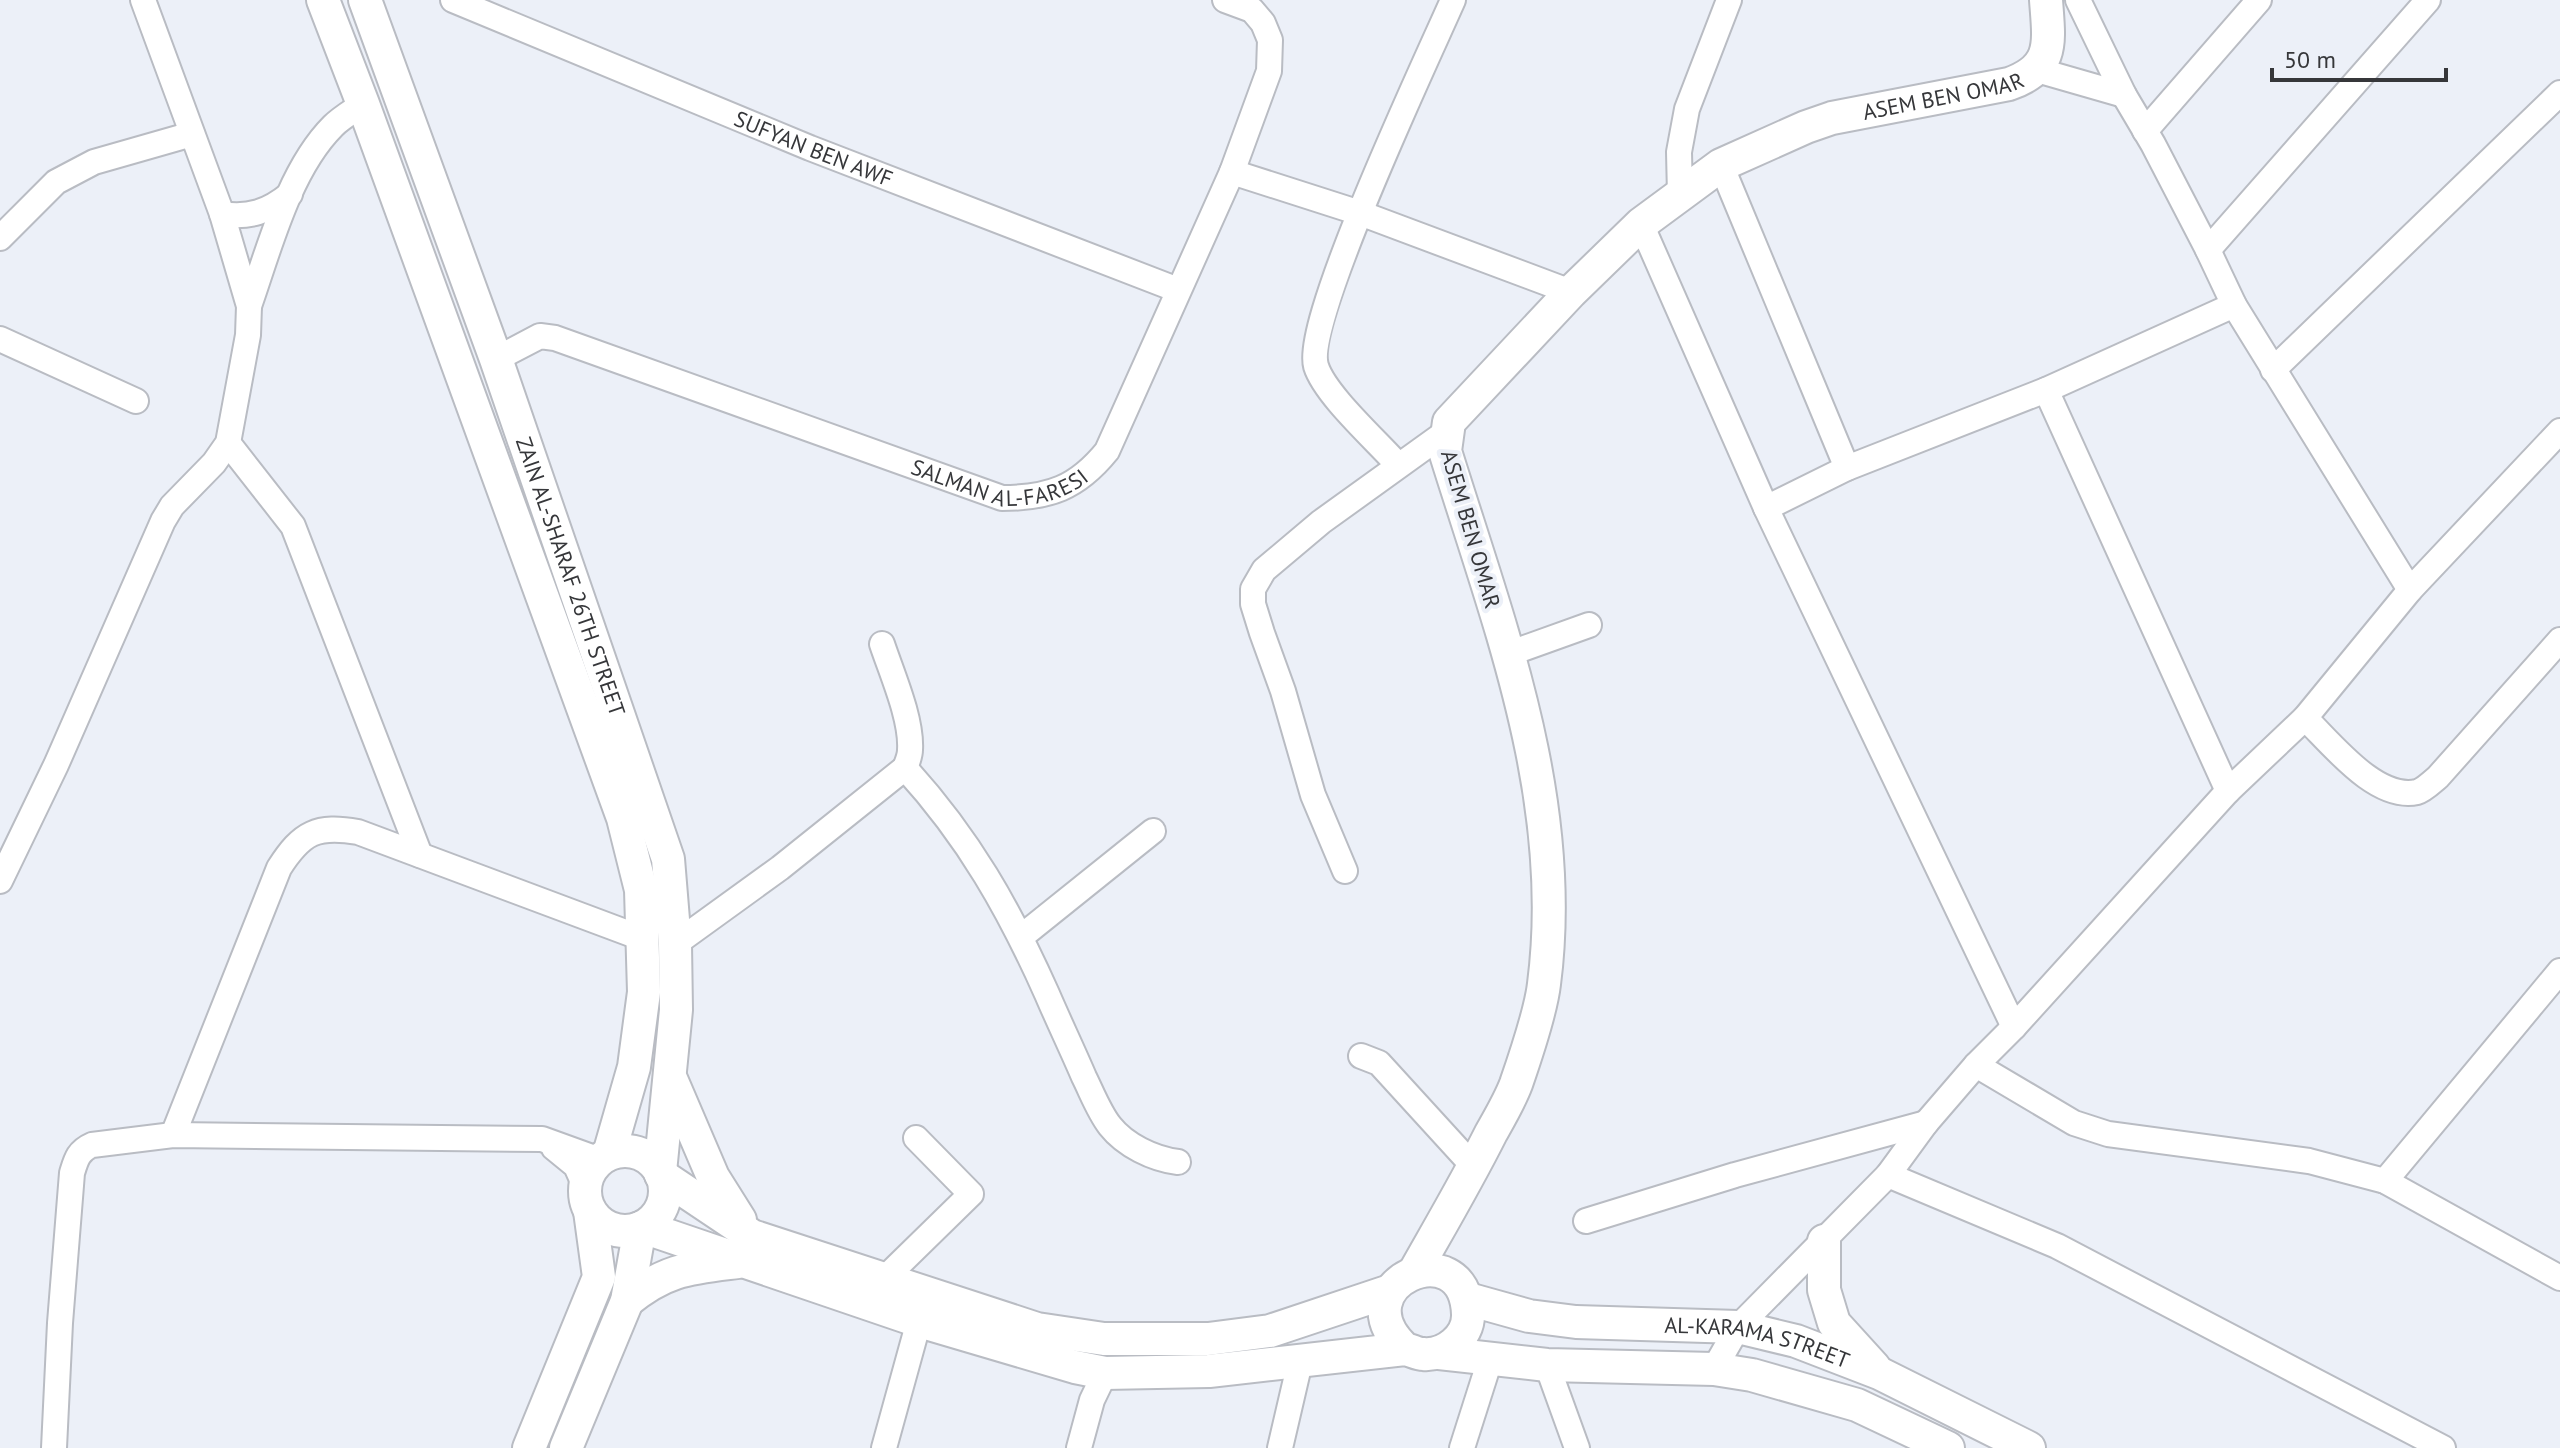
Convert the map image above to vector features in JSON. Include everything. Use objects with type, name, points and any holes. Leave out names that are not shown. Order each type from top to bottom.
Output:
[{"type":"street","points":[[143,0],[222,214],[249,306]]},
{"type":"street","name":"ZAIN AL-SHARAF 26TH STREET","points":[[323,0],[623,818],[641,890],[659,941],[676,1010],[661,1174]]},
{"type":"street","name":"ZAIN AL-SHARAF 26TH STREET","points":[[365,0],[496,359],[668,859],[659,941],[644,992],[634,1067],[596,1178],[599,1277],[529,1448]]},
{"type":"street","points":[[381,0],[407,111]]},
{"type":"street","name":"SUFYAN BEN AWF","points":[[453,0],[810,148],[1178,290]]},
{"type":"street","name":"SALMAN AL-FARESI","points":[[496,359],[540,336],[570,341],[1002,498],[1032,498],[1062,490],[1092,469],[1107,451],[1232,172],[1269,71],[1270,40],[1263,23],[1252,10],[1225,0]]},
{"type":"street","points":[[1398,465],[1337,398],[1316,365],[1316,342],[1360,213],[1453,0]]},
{"type":"street","points":[[1680,195],[1679,152],[1687,109],[1729,0]]},
{"type":"street","name":"ASEM BEN OMAR","points":[[1415,1271],[1474,1167],[1515,1085],[1544,987],[1549,921],[1548,849],[1533,746],[1445,451],[1446,432],[1455,414],[1571,292],[1641,224],[1721,165],[1832,118],[2009,84],[2025,78],[2037,70],[2049,44],[2046,0]]},
{"type":"street","points":[[2078,0],[2234,305],[2410,590]]},
{"type":"street","points":[[2145,131],[2259,0]]},
{"type":"street","points":[[2208,250],[2428,0]]},
{"type":"street","points":[[2037,70],[2124,95]]},
{"type":"street","points":[[2273,370],[2560,93]]},
{"type":"street","points":[[0,881],[56,765],[163,521],[172,506],[214,463],[228,443],[248,335],[249,306],[290,194],[333,126],[363,104]]},
{"type":"street","points":[[0,238],[56,182],[94,162],[192,134]]},
{"type":"street","points":[[1721,165],[1847,468]]},
{"type":"street","points":[[1232,172],[1360,213],[1571,292]]},
{"type":"street","points":[[222,214],[258,214],[290,194]]},
{"type":"street","points":[[1641,224],[1766,508],[2014,1027]]},
{"type":"street","points":[[1766,508],[1847,468],[2046,390],[2234,305]]},
{"type":"street","points":[[0,339],[136,401]]},
{"type":"street","points":[[2046,390],[2228,791]]},
{"type":"street","points":[[1714,1369],[1738,1327],[1888,1175],[1926,1123],[1976,1065],[2228,791],[2305,718],[2410,590],[2560,431]]},
{"type":"street","points":[[1345,871],[1313,795],[1283,691],[1253,604],[1253,589],[1257,579],[1274,561],[1321,522],[1446,432]]},
{"type":"street","points":[[228,443],[293,526],[420,855]]},
{"type":"street","points":[[1508,654],[1589,625]]},
{"type":"street","points":[[2305,718],[2364,775],[2394,793],[2420,792],[2438,777],[2560,640]]},
{"type":"street","points":[[173,1135],[279,868],[292,848],[313,832],[332,828],[358,832],[659,941],[780,868],[905,768],[910,749],[903,708],[882,644]]},
{"type":"street","points":[[905,768],[947,816],[973,852],[1021,937],[1094,1099],[1109,1125],[1125,1142],[1164,1160],[1178,1162]]},
{"type":"street","points":[[1021,937],[1153,831]]},
{"type":"street","points":[[2385,1181],[2560,971]]},
{"type":"street","points":[[1361,1056],[1379,1063],[1474,1167]]},
{"type":"street","points":[[1976,1065],[2074,1123],[2108,1134],[2309,1161],[2385,1181],[2557,1270]]},
{"type":"street","points":[[669,1074],[713,1177],[749,1248]]},
{"type":"street","points":[[1586,1221],[1735,1175],[1926,1123]]},
{"type":"street","points":[[54,1448],[72,1173],[76,1157],[83,1148],[173,1135],[542,1139],[596,1178],[607,1227],[629,1231],[653,1220],[664,1198],[661,1174]]},
{"type":"street","points":[[884,1279],[971,1194],[916,1138]]},
{"type":"street","points":[[596,1178],[632,1152],[644,1156],[749,1248],[919,1321],[1105,1373],[1209,1371],[1405,1349],[1422,1354],[1439,1353],[1458,1341],[1469,1321],[1468,1299],[1448,1274],[1432,1269],[1415,1271],[1400,1279],[1390,1291],[1385,1307],[1386,1323],[1393,1338],[1405,1349]]},
{"type":"street","points":[[1888,1175],[2057,1246],[2443,1448]]},
{"type":"street","points":[[1448,1274],[1455,1199]]},
{"type":"street","points":[[642,1227],[884,1279],[1037,1329],[1104,1339],[1208,1339],[1270,1331],[1390,1291]]},
{"type":"street","points":[[566,1448],[627,1301],[642,1227]]},
{"type":"street","points":[[1824,1241],[1824,1290],[1834,1323],[1879,1373]]},
{"type":"street","points":[[627,1301],[669,1273],[749,1248]]},
{"type":"street","name":"AL-KARAMA STREET","points":[[1468,1299],[1529,1316],[1576,1322],[1738,1327],[1796,1341],[1879,1373],[2029,1448]]},
{"type":"street","points":[[884,1448],[919,1321]]},
{"type":"street","name":"AL-KARAMA STREET","points":[[1439,1353],[1547,1365],[1714,1369],[1752,1375],[1857,1405],[1948,1448]]},
{"type":"street","points":[[1462,1448],[1490,1360]]},
{"type":"street","points":[[1280,1448],[1300,1362]]},
{"type":"street","points":[[1547,1365],[1577,1448]]},
{"type":"street","points":[[1079,1448],[1092,1400],[1105,1373]]}]
